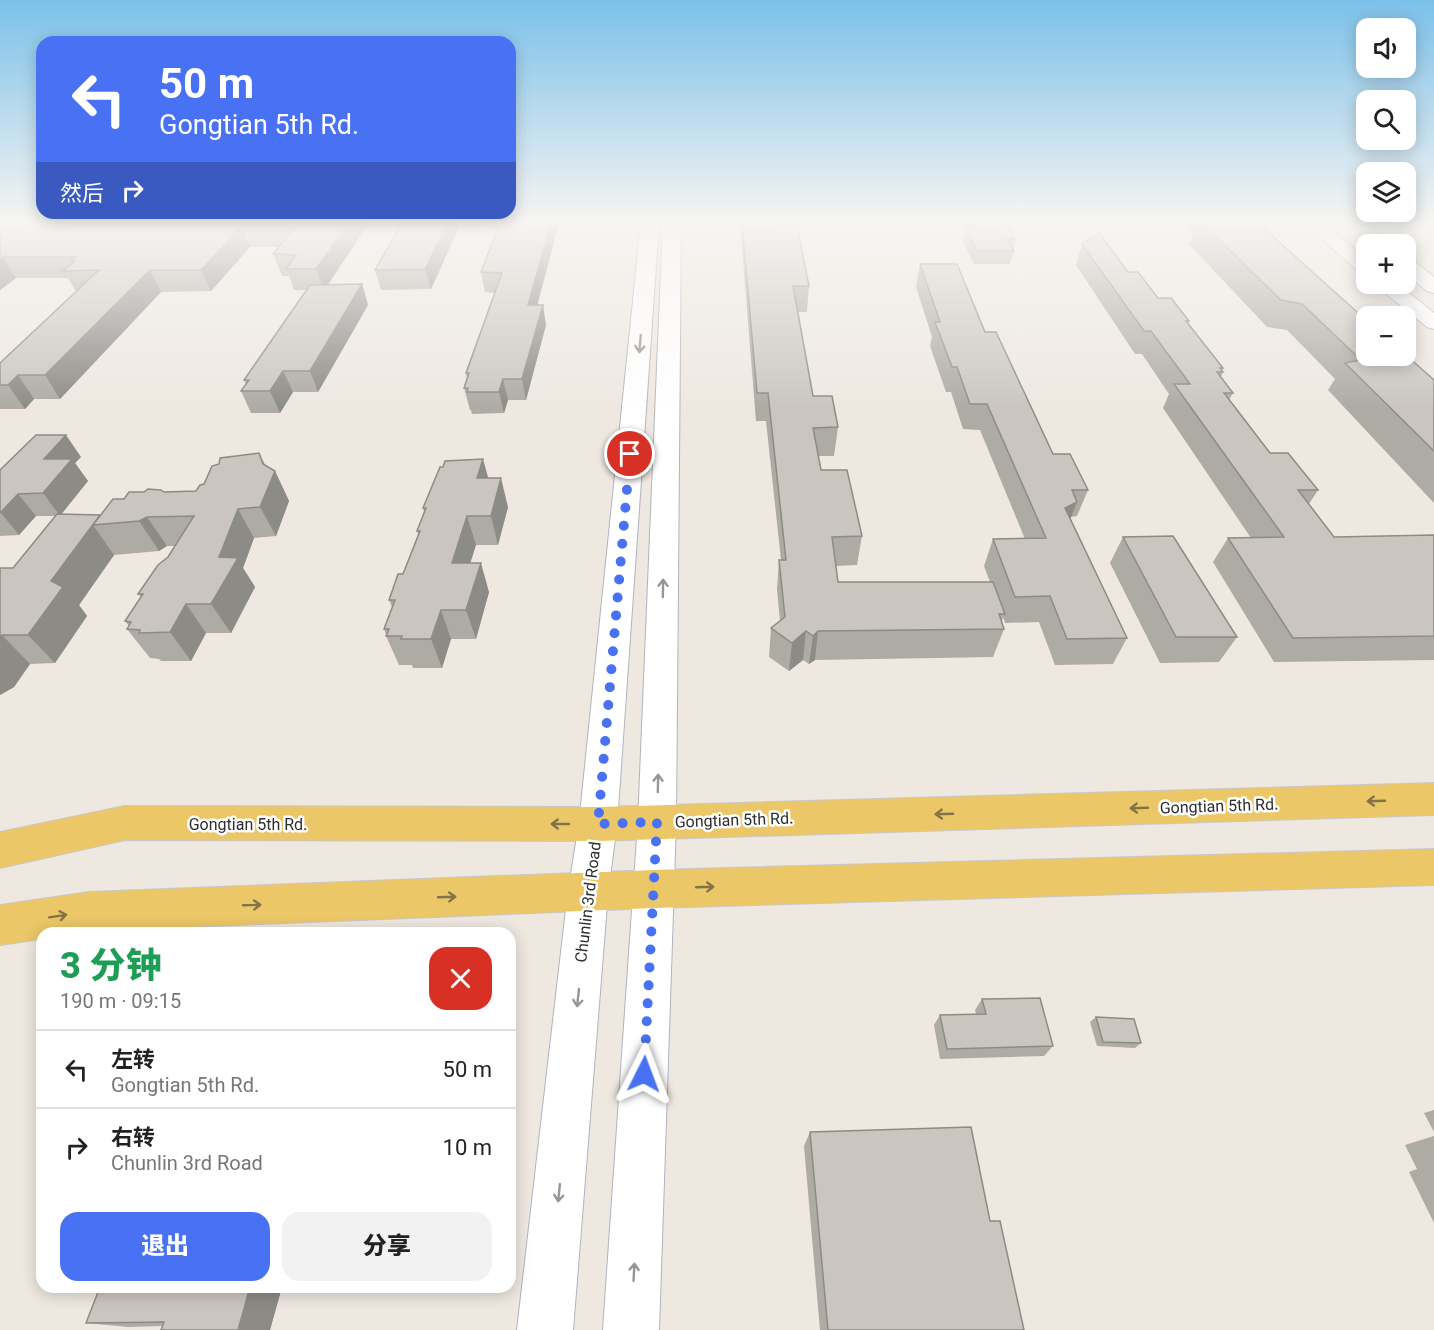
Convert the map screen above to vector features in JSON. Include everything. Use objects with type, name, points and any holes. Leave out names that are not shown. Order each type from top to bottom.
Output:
[{"type":"main road","name":"Gongtian 5th Rd.","points":[[0,850],[125,823],[598,824],[1434,799]]},
{"type":"main road","points":[[0,925],[89,912],[654,889],[1434,867]]},
{"type":"street","name":"Chunlin 3rd Road","points":[[545,1330],[588,892],[598,824],[645,285]]},
{"type":"street","points":[[631,1330],[657,822],[670,285]]},
{"type":"street","points":[[1416,289],[1434,303]]},
{"type":"street","points":[[1399,294],[1434,322]]},
{"type":"building","points":[[83,285],[135,285],[45,375],[18,375],[8,385],[0,385],[0,363]]},
{"type":"building","points":[[310,285],[361,285],[310,371],[283,371],[270,391],[241,391],[249,380],[244,380]]},
{"type":"building","points":[[498,285],[534,285],[528,305],[543,305],[522,379],[503,379],[499,392],[467,392],[468,388],[464,388],[469,373],[466,373]]},
{"type":"building","points":[[747,285],[809,285],[793,286],[813,396],[832,396],[838,427],[813,428],[821,470],[847,470],[862,536],[832,537],[838,582],[993,582],[1005,614],[999,614],[1004,629],[818,631],[813,636],[806,631],[792,643],[771,628],[785,617],[779,560],[786,560],[768,393],[757,393]]},
{"type":"building","points":[[927,285],[966,285],[985,332],[996,332],[1053,454],[1070,454],[1088,490],[1072,490],[1077,502],[1065,508],[1127,638],[1067,639],[1050,596],[1015,597],[993,539],[1046,538],[987,404],[970,404],[957,367],[952,367],[935,322],[940,322]]},
{"type":"building","points":[[1111,285],[1148,285],[1158,298],[1171,298],[1223,368],[1220,368],[1223,372],[1217,372],[1233,393],[1224,393],[1270,453],[1288,453],[1318,490],[1298,490],[1334,537],[1434,535],[1434,636],[1293,638],[1228,538],[1284,537],[1174,384],[1190,384],[1151,331],[1144,331]]},
{"type":"building","points":[[1266,285],[1327,285],[1356,311],[1356,355],[1302,304],[1281,300]]},
{"type":"building","points":[[1356,361],[1356,366],[1416,366],[1416,364],[1434,380],[1434,451],[1345,363]]},
{"type":"building","points":[[36,435],[66,435],[44,459],[72,459],[43,493],[18,494],[0,513],[0,470]]},
{"type":"building","points":[[259,453],[263,464],[275,471],[260,507],[238,509],[219,557],[238,558],[211,604],[186,604],[170,632],[139,633],[140,630],[127,629],[131,622],[125,621],[143,594],[138,594],[158,565],[168,557],[194,516],[147,517],[139,521],[93,525],[113,499],[124,499],[129,492],[144,492],[148,489],[164,492],[196,491],[200,485],[204,484],[212,466],[219,464],[220,458]]},
{"type":"building","points":[[483,459],[477,478],[501,478],[491,516],[467,516],[452,563],[481,563],[466,610],[441,610],[431,639],[401,639],[402,636],[386,636],[389,629],[384,629],[395,600],[389,600],[398,574],[403,574],[420,531],[417,531],[426,508],[423,508],[440,467],[443,467],[445,461]]},
{"type":"building","points":[[57,514],[100,515],[51,581],[63,587],[28,635],[2,635],[0,638],[0,568],[13,568]]},
{"type":"building","points":[[1173,536],[1237,637],[1176,637],[1123,537]]},
{"type":"building","points":[[1040,998],[1053,1046],[947,1049],[940,1015],[986,1014],[982,999]]},
{"type":"building","points":[[1096,1017],[1134,1019],[1141,1043],[1103,1042]]},
{"type":"building","points":[[971,1127],[990,1221],[1000,1221],[1024,1330],[828,1330],[810,1132]]},
{"type":"building","points":[[98,1293],[248,1293],[238,1330],[161,1330],[164,1322],[86,1323]]},
{"type":"route","points":[[630,454],[598,824],[657,822],[644,1074]]}]
